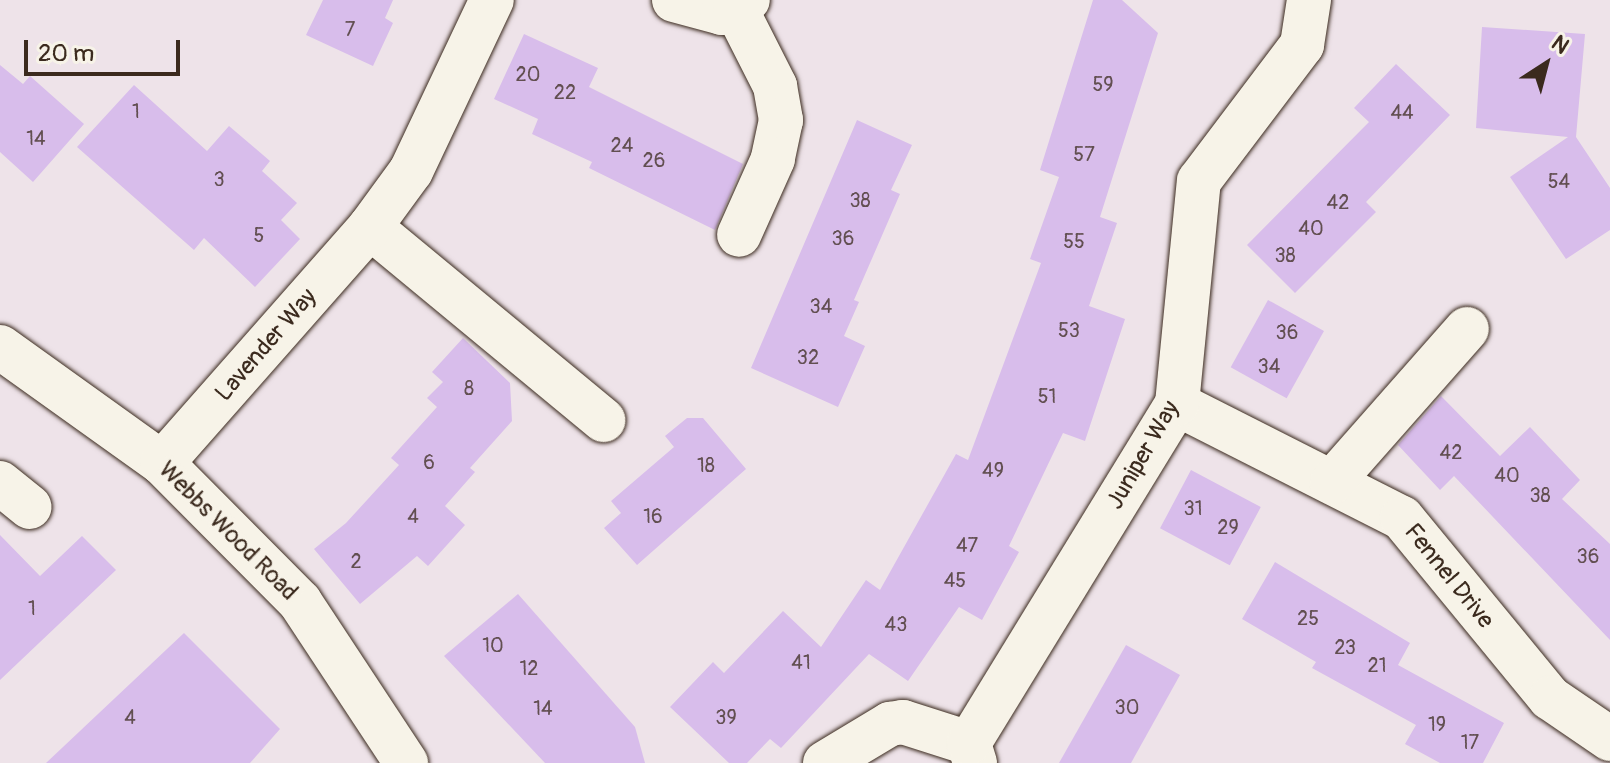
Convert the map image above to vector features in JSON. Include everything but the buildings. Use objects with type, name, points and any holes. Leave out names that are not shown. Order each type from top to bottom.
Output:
[{"type":"street","name":"Lavender Way","points":[[162,463],[370,227],[411,171],[492,0]]},
{"type":"street","points":[[674,0],[722,13],[742,3],[775,86],[781,120],[773,159],[739,235]]},
{"type":"street","name":"Juniper Way","points":[[972,753],[1177,404],[1199,181],[1302,45],[1309,0]]},
{"type":"street","points":[[370,227],[603,420]]},
{"type":"street","points":[[1332,482],[1467,329]]},
{"type":"street","name":"Webbs Wood Road","points":[[0,347],[162,463],[300,602],[406,763]]},
{"type":"street","name":"Fennel Drive","points":[[1177,404],[1402,518],[1550,698],[1610,739]]},
{"type":"street","points":[[825,763],[890,724],[903,722],[972,753]]}]
